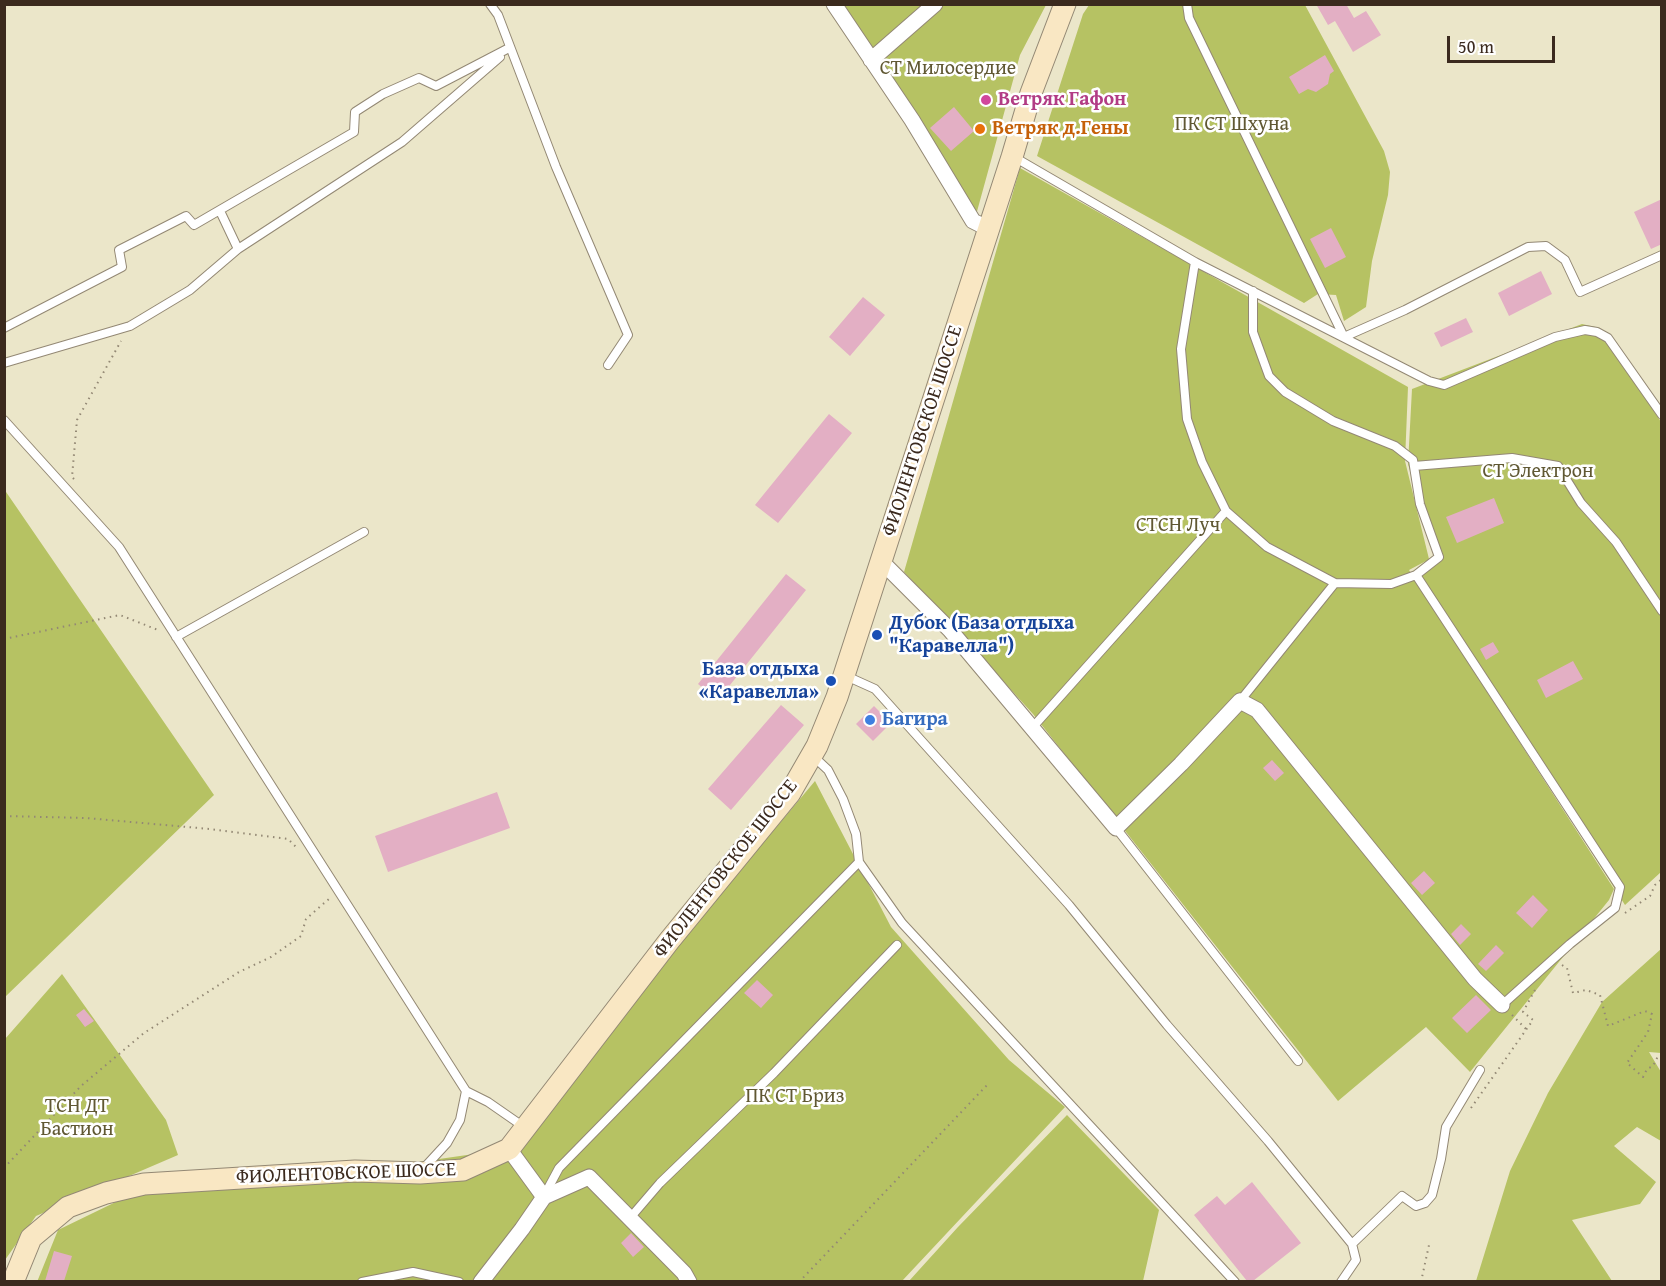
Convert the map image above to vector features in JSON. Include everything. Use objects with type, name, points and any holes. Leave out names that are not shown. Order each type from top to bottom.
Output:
[{"type":"main road","name":"ФИОЛЕНТОВСКОЕ ШОССЕ","points":[[14,1281],[31,1238],[68,1207],[106,1193],[144,1184],[355,1171],[420,1173],[463,1170],[509,1149],[669,941],[790,793],[812,755],[837,697],[1031,93],[1065,4]]},
{"type":"street","points":[[834,4],[912,120],[973,221],[989,229]]},
{"type":"street","points":[[871,60],[935,4]]},
{"type":"street","points":[[880,560],[950,630],[1116,828],[1240,701],[1257,710],[1475,979],[1507,1010]]},
{"type":"street","points":[[509,1149],[544,1197]]},
{"type":"street","points":[[481,1281],[544,1197],[589,1177],[684,1273],[689,1281]]},
{"type":"lane","points":[[490,4],[498,15],[556,168],[628,335],[609,365]]},
{"type":"lane","points":[[1187,4],[1189,18],[1344,337]]},
{"type":"lane","points":[[4,328],[122,267],[119,250],[186,216],[194,225],[354,132],[355,112],[383,93],[419,78],[436,86],[509,48]]},
{"type":"lane","points":[[4,363],[130,326],[190,290],[238,249],[402,142],[509,48]]},
{"type":"lane","points":[[1012,157],[1021,160],[1195,262],[1429,381],[1444,385],[1555,337],[1585,330],[1597,332],[1608,338],[1662,415]]},
{"type":"lane","points":[[220,211],[238,249]]},
{"type":"lane","points":[[1344,337],[1406,310],[1528,247],[1546,246],[1565,260],[1580,292],[1662,255]]},
{"type":"lane","points":[[1195,262],[1181,348],[1187,419],[1202,462],[1226,511],[1267,547],[1335,583],[1390,584],[1416,575],[1439,557],[1420,504],[1413,460],[1395,446],[1333,421],[1285,392],[1269,376],[1253,332],[1253,291]]},
{"type":"lane","points":[[4,420],[119,547],[466,1091],[488,1102],[525,1127]]},
{"type":"lane","points":[[1414,466],[1512,458],[1558,466],[1581,503],[1616,542],[1662,611]]},
{"type":"lane","points":[[1032,728],[1226,511]]},
{"type":"lane","points":[[176,637],[364,532]]},
{"type":"lane","points":[[1416,575],[1620,887],[1615,908],[1570,944],[1507,1010]]},
{"type":"lane","points":[[1240,701],[1335,583]]},
{"type":"lane","points":[[844,675],[875,689],[1069,905],[1167,1025],[1268,1141],[1352,1244],[1356,1260],[1341,1281]]},
{"type":"lane","points":[[812,755],[828,770],[843,799],[856,834],[859,862],[902,923],[1235,1281]]},
{"type":"lane","points":[[1116,828],[1298,1061]]},
{"type":"lane","points":[[544,1197],[559,1168],[859,862]]},
{"type":"lane","points":[[630,1218],[660,1183],[774,1073],[897,945]]},
{"type":"lane","points":[[1352,1244],[1402,1196],[1416,1206],[1425,1203],[1432,1195],[1446,1128],[1480,1071]]},
{"type":"lane","points":[[420,1173],[447,1143],[460,1120],[466,1091]]},
{"type":"lane","points":[[362,1281],[413,1272],[459,1281]]},
{"type":"path","points":[[78,485],[72,477],[77,420],[130,326]]},
{"type":"path","points":[[4,639],[120,615],[176,637]]},
{"type":"path","points":[[4,816],[86,818],[210,829],[288,839],[303,854]]},
{"type":"path","points":[[1655,885],[1662,879]]},
{"type":"path","points":[[4,1168],[81,1086],[144,1033],[239,972],[271,957],[301,936],[306,919],[338,891]]},
{"type":"path","points":[[1559,964],[1567,968],[1573,993],[1586,990],[1600,994],[1608,1026],[1645,1011],[1652,1014],[1648,1032],[1628,1063],[1643,1077],[1647,1069],[1653,1066],[1658,1056],[1662,1054]]},
{"type":"path","points":[[1507,1010],[1527,1030]]},
{"type":"path","points":[[1471,1109],[1533,1020],[1523,1012]]},
{"type":"path","points":[[799,1281],[989,1083]]},
{"type":"path","points":[[1421,1281],[1429,1245]]},
{"type":"green space","name":"СТ Милосердие","points":[[828,5],[1046,5],[1020,55],[973,226]]},
{"type":"green space","name":"ПК СТ Шхуна","points":[[1089,5],[1305,5],[1384,151],[1390,172],[1388,195],[1372,261],[1366,307],[1344,321],[1336,295],[1318,294],[1304,303],[1037,156],[1083,14]]},
{"type":"green space","name":"СТСН Луч","points":[[1020,168],[1408,387],[1405,461],[1429,559],[1434,555],[1408,464],[1412,389],[1582,324],[1600,328],[1661,422],[1661,872],[1625,905],[1413,571],[1426,561],[1409,570],[1614,889],[1609,900],[1470,1072],[1426,1027],[1338,1101],[1033,714],[904,572]]},
{"type":"green space","points":[[4,489],[214,795],[5,997],[4,997]]},
{"type":"green space","name":"ПК СТ Бриз","points":[[815,781],[891,927],[1009,1060],[1065,1107],[902,1281],[37,1282],[58,1230],[126,1197],[355,1171],[509,1149]]},
{"type":"green space","points":[[1661,949],[1661,1053],[1649,1052],[1661,1072],[1661,1141],[1637,1127],[1614,1146],[1656,1182],[1640,1204],[1572,1220],[1612,1281],[1476,1281],[1510,1171],[1548,1093],[1602,1002]]},
{"type":"green space","name":"ТСН ДТ Бастион","points":[[62,974],[166,1120],[178,1155],[36,1216],[5,1260],[5,1039]]},
{"type":"green space","points":[[1067,1115],[1159,1210],[1143,1281],[909,1281],[958,1227]]},
{"type":"building","points":[[1316,4],[1346,4],[1354,18],[1366,11],[1381,35],[1353,52],[1335,21],[1328,25]]},
{"type":"building","points":[[1325,55],[1334,71],[1330,74],[1328,84],[1316,92],[1308,89],[1299,94],[1289,77]]},
{"type":"building","points":[[954,107],[974,131],[951,151],[930,128]]},
{"type":"building","points":[[1662,199],[1662,244],[1651,249],[1634,212]]},
{"type":"building","points":[[1331,228],[1346,257],[1325,268],[1310,239]]},
{"type":"building","points":[[1541,271],[1552,294],[1509,316],[1498,293]]},
{"type":"building","points":[[863,297],[885,315],[850,356],[829,337]]},
{"type":"building","points":[[1466,318],[1473,332],[1441,347],[1434,333]]},
{"type":"building","points":[[829,414],[852,433],[778,523],[755,505]]},
{"type":"building","points":[[1494,498],[1504,523],[1457,543],[1446,517]]},
{"type":"building","points":[[786,574],[806,590],[718,700],[698,684]]},
{"type":"building","points":[[1493,642],[1499,652],[1486,660],[1480,649]]},
{"type":"building","points":[[1573,661],[1583,679],[1546,698],[1537,680]]},
{"type":"building","points":[[781,705],[804,725],[731,810],[708,789]]},
{"type":"building","points":[[874,706],[891,723],[873,741],[856,724]]},
{"type":"building","points":[[1272,760],[1284,773],[1275,781],[1263,768]]},
{"type":"building","points":[[497,792],[510,828],[388,872],[375,836]]},
{"type":"building","points":[[1424,871],[1435,883],[1422,895],[1411,883]]},
{"type":"building","points":[[1533,895],[1548,910],[1532,928],[1516,913]]},
{"type":"building","points":[[1461,924],[1471,934],[1460,945],[1451,934]]},
{"type":"building","points":[[1496,945],[1504,953],[1486,971],[1478,964]]},
{"type":"building","points":[[757,980],[773,995],[761,1008],[744,993]]},
{"type":"building","points":[[1476,995],[1491,1010],[1467,1033],[1452,1018]]},
{"type":"building","points":[[84,1009],[94,1021],[85,1027],[76,1015]]},
{"type":"building","points":[[1252,1182],[1301,1243],[1253,1281],[1247,1281],[1194,1215],[1217,1196],[1225,1205]]},
{"type":"building","points":[[631,1233],[644,1247],[633,1257],[621,1243]]},
{"type":"building","points":[[54,1251],[72,1256],[64,1281],[45,1281]]},
{"type":"place","name":"Ветряк Гафон","points":[[986,100]]},
{"type":"place","name":"Ветряк д.Гены","points":[[980,129]]},
{"type":"place","name":"Дубок (База отдыха \"Каравелла\")","points":[[877,635]]},
{"type":"place","name":"База отдыха «Каравелла»","points":[[831,681]]},
{"type":"place","name":"Багира","points":[[870,720]]},
{"type":"park label","name":"СТ Электрон","points":[[1538,472]]}]
